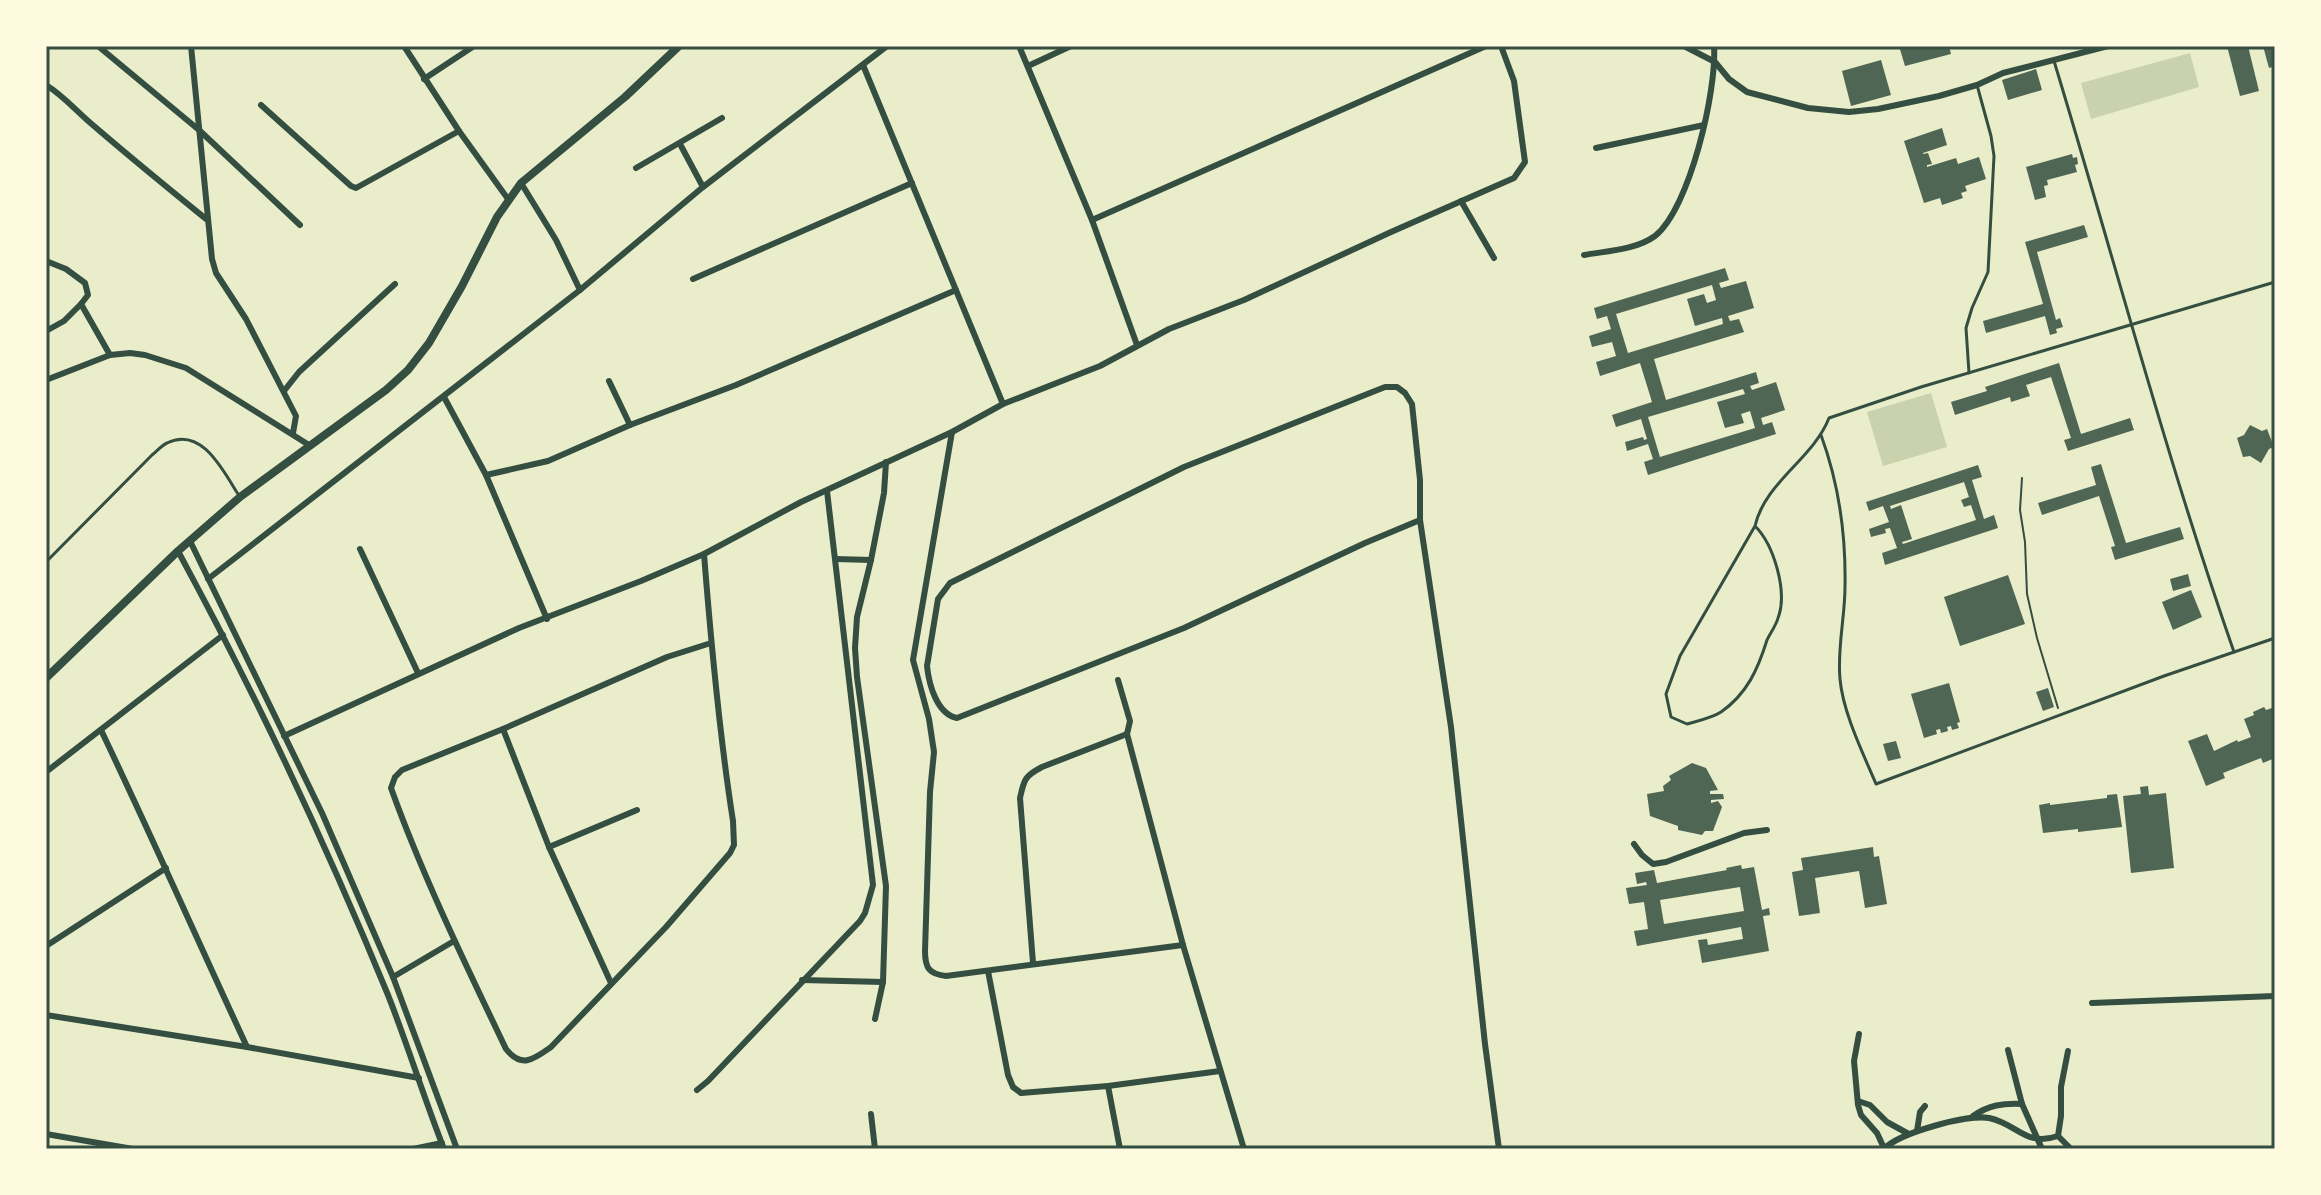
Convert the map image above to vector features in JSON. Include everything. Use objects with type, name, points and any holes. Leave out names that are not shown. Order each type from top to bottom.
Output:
[{"type":"main road","points":[[46,678],[178,551],[240,497],[386,390],[419,357],[462,286],[508,199],[521,183],[625,97],[679,46]]},
{"type":"street","points":[[98,46],[199,130],[300,225]]},
{"type":"street","points":[[191,46],[206,219],[216,273],[246,319],[284,391],[296,416],[293,433]]},
{"type":"street","points":[[404,46],[508,199]]},
{"type":"street","points":[[424,79],[474,46]]},
{"type":"street","points":[[208,579],[580,290],[703,187],[887,46]]},
{"type":"street","points":[[1019,46],[1092,220],[1137,345]]},
{"type":"street","points":[[1028,66],[1071,46]]},
{"type":"street","points":[[1092,220],[1486,46]]},
{"type":"street","points":[[284,736],[519,628],[704,554],[762,521],[952,432],[1003,404],[1100,366],[1169,329],[1244,300],[1514,178],[1525,162],[1514,81],[1501,46]]},
{"type":"street","points":[[1684,46],[1715,62],[1729,79],[1750,93],[1808,108],[1843,111],[1873,110],[1904,104],[1977,85],[2003,73],[2108,46]]},
{"type":"street","points":[[1584,255],[1646,242],[1658,234],[1694,168],[1715,62],[1714,46]]},
{"type":"street","points":[[863,65],[1003,404]]},
{"type":"street","points":[[46,85],[206,219]]},
{"type":"street","points":[[261,105],[356,188],[459,131]]},
{"type":"street","points":[[636,168],[722,118]]},
{"type":"street","points":[[1596,148],[1704,125]]},
{"type":"street","points":[[680,144],[703,187]]},
{"type":"street","points":[[521,183],[556,240],[580,290]]},
{"type":"street","points":[[693,279],[912,183]]},
{"type":"street","points":[[1461,201],[1494,258]]},
{"type":"street","points":[[46,261],[66,269],[85,283],[88,295],[64,321],[46,331]]},
{"type":"street","points":[[284,391],[299,372],[395,284]]},
{"type":"street","points":[[486,475],[548,461],[630,425],[736,385],[956,290]]},
{"type":"street","points":[[81,304],[110,355]]},
{"type":"street","points":[[46,380],[110,355],[145,355],[186,368],[309,445]]},
{"type":"street","points":[[609,381],[630,425]]},
{"type":"street","points":[[1420,520],[1184,628],[957,718],[949,716],[941,708],[928,676],[938,599],[950,583],[1184,467],[1385,387],[1397,387],[1405,393],[1412,404],[1420,480],[1420,520],[1451,727],[1499,1149]]},
{"type":"street","points":[[444,397],[486,475],[547,619]]},
{"type":"street","points":[[952,432],[913,660],[931,728],[934,752],[925,963],[928,970],[946,976],[1183,945]]},
{"type":"street","points":[[875,1019],[883,982],[886,886],[855,648],[857,617],[884,493],[886,462]]},
{"type":"street","points":[[697,1090],[860,921],[873,885],[827,491]]},
{"type":"street","points":[[190,541],[322,813],[393,977],[457,1149]]},
{"type":"street","points":[[360,549],[418,673]]},
{"type":"street","points":[[178,551],[223,635],[311,819],[382,981],[443,1146],[413,1149]]},
{"type":"street","points":[[704,554],[734,845],[675,917],[551,1047],[532,1060],[513,1058],[415,855],[391,788],[395,777],[402,770],[667,657],[711,643]]},
{"type":"street","points":[[836,559],[871,560]]},
{"type":"street","points":[[46,772],[223,635]]},
{"type":"street","points":[[1118,680],[1130,721],[1127,734],[1183,945],[1244,1149]]},
{"type":"street","points":[[503,729],[549,847],[611,983]]},
{"type":"street","points":[[101,730],[247,1047]]},
{"type":"street","points":[[1033,963],[1020,798],[1023,781],[1042,767],[1127,734]]},
{"type":"street","points":[[549,847],[637,810]]},
{"type":"street","points":[[311,819],[322,813]]},
{"type":"street","points":[[1634,844],[1653,864],[1744,833],[1767,830]]},
{"type":"street","points":[[46,946],[166,868]]},
{"type":"street","points":[[393,977],[454,941]]},
{"type":"street","points":[[988,971],[1008,1075],[1013,1087],[1021,1093],[1108,1086],[1220,1071]]},
{"type":"street","points":[[802,980],[883,982]]},
{"type":"street","points":[[2092,1003],[2275,996]]},
{"type":"street","points":[[46,1015],[419,1078]]},
{"type":"street","points":[[1859,1034],[1854,1061],[1861,1115],[1877,1133],[1884,1149],[1907,1133],[1971,1118],[1997,1120],[2038,1140],[2058,1136]]},
{"type":"street","points":[[2008,1050],[2022,1104],[2042,1149]]},
{"type":"street","points":[[2058,1136],[2061,1087],[2068,1051]]},
{"type":"street","points":[[1108,1086],[1120,1149]]},
{"type":"street","points":[[1858,1101],[1870,1105],[1887,1122],[1907,1133]]},
{"type":"street","points":[[1971,1118],[1995,1105],[2022,1104]]},
{"type":"street","points":[[1917,1131],[1920,1112],[1925,1106]]},
{"type":"street","points":[[871,1114],[875,1149]]},
{"type":"street","points":[[46,1134],[133,1149]]},
{"type":"street","points":[[2058,1136],[2071,1149]]},
{"type":"lane","points":[[2054,61],[2130,326],[2203,563],[2234,652]]},
{"type":"lane","points":[[1969,373],[1966,328],[1988,272],[1994,156],[1977,85]]},
{"type":"lane","points":[[1755,526],[1769,544],[1777,570],[1780,584],[1779,617],[1746,689],[1720,713],[1687,724],[1671,717],[1666,694],[1680,656],[1755,526],[1762,506],[1805,457],[1829,418],[2275,282]]},
{"type":"lane","points":[[1821,435],[1830,461],[1842,526],[1845,588],[1840,682],[1857,738],[1876,784],[2275,638]]},
{"type":"lane","points":[[46,562],[167,443],[189,441],[207,449],[240,497]]},
{"type":"path","points":[[2022,478],[2020,510],[2027,594],[2060,715]]},
{"type":"green space","points":[[2190,53],[2199,87],[2091,119],[2081,83]]},
{"type":"green space","points":[[1931,393],[1947,447],[1883,466],[1867,412]]},
{"type":"building","points":[[1899,46],[1949,46],[1951,54],[1905,66]]},
{"type":"building","points":[[2227,46],[2248,46],[2259,91],[2240,96]]},
{"type":"building","points":[[2263,46],[2275,46],[2275,66],[2269,68]]},
{"type":"building","points":[[1881,60],[1891,95],[1851,106],[1842,71]]},
{"type":"building","points":[[2036,69],[2042,90],[2008,100],[2002,80]]},
{"type":"building","points":[[1942,128],[1947,145],[1923,153],[1928,153],[1932,164],[1927,167],[1956,158],[1958,164],[1979,157],[1986,179],[1965,186],[1967,191],[1961,193],[1963,198],[1942,205],[1940,198],[1924,203],[1904,141]]},
{"type":"building","points":[[2072,154],[2073,158],[2077,157],[2077,172],[2047,180],[2048,185],[2044,186],[2046,197],[2035,200],[2026,167]]},
{"type":"building","points":[[2084,225],[2088,237],[2037,252],[2056,320],[2060,318],[2063,327],[2050,335],[2045,316],[1986,333],[1983,321],[2043,304],[2025,242]]},
{"type":"building","points":[[1725,268],[1729,280],[1719,283],[1721,288],[1746,281],[1754,308],[1728,316],[1730,321],[1739,319],[1744,332],[1654,359],[1666,400],[1756,372],[1759,383],[1750,386],[1752,390],[1776,382],[1785,410],[1761,418],[1763,425],[1772,422],[1776,434],[1648,475],[1644,462],[1653,459],[1648,444],[1627,451],[1625,442],[1643,437],[1647,439],[1641,419],[1616,427],[1612,415],[1652,402],[1640,363],[1600,376],[1596,362],[1616,356],[1612,342],[1592,347],[1589,336],[1611,329],[1607,316],[1597,319],[1594,308]],"holes":[[[1712,285],[1716,300],[1707,303],[1704,294],[1687,299],[1695,326],[1722,318],[1723,324],[1628,353],[1616,314]],[[1743,389],[1745,394],[1717,402],[1725,428],[1744,423],[1741,414],[1750,411],[1755,428],[1660,457],[1648,417]]]},
{"type":"building","points":[[2059,363],[2081,434],[2130,418],[2134,430],[2068,451],[2064,440],[2071,438],[2051,377],[2026,385],[2030,396],[2011,402],[2010,397],[1955,415],[1951,402],[1987,391],[1985,387]]},
{"type":"building","points":[[2250,425],[2262,431],[2267,429],[2274,447],[2269,449],[2261,463],[2250,456],[2243,457],[2237,438],[2244,435]]},
{"type":"building","points":[[2101,464],[2126,543],[2180,527],[2184,539],[2115,560],[2111,547],[2115,546],[2099,496],[2042,515],[2038,503],[2096,485],[2091,467]]},
{"type":"building","points":[[1978,465],[1982,477],[1972,480],[1984,519],[1994,515],[1998,528],[1885,565],[1882,553],[1897,548],[1890,528],[1885,529],[1886,533],[1871,537],[1869,529],[1889,522],[1883,506],[1869,511],[1866,502]],"holes":[[[1964,482],[1969,497],[1961,500],[1964,507],[1971,505],[1976,520],[1903,544],[1912,539],[1901,505],[1891,509],[1890,506]]]},
{"type":"building","points":[[2188,574],[2191,586],[2173,591],[2170,579]]},
{"type":"building","points":[[2008,575],[2025,624],[1960,646],[1944,597]]},
{"type":"building","points":[[2191,590],[2202,617],[2173,630],[2162,602]]},
{"type":"building","points":[[1949,683],[1959,728],[1952,730],[1951,726],[1947,727],[1948,731],[1941,733],[1940,729],[1936,730],[1937,734],[1924,738],[1911,694]]},
{"type":"building","points":[[2048,688],[2054,707],[2043,711],[2036,692]]},
{"type":"building","points":[[2264,707],[2266,710],[2275,707],[2275,758],[2263,763],[2261,758],[2223,773],[2225,778],[2206,786],[2188,741],[2207,734],[2214,751],[2251,737],[2244,719]]},
{"type":"building","points":[[1896,741],[1901,758],[1888,761],[1883,744]]},
{"type":"building","points":[[1692,763],[1706,768],[1718,790],[1710,791],[1710,794],[1723,794],[1724,799],[1711,800],[1711,803],[1718,801],[1722,807],[1713,831],[1705,831],[1702,835],[1678,830],[1678,826],[1650,816],[1647,794],[1664,791],[1663,786],[1671,780],[1669,776]]},
{"type":"building","points":[[2148,786],[2149,795],[2166,793],[2174,868],[2131,873],[2123,796],[2141,794],[2140,787]]},
{"type":"building","points":[[2117,794],[2122,827],[2043,833],[2039,805],[2107,798],[2107,795]]},
{"type":"building","points":[[1873,847],[1874,857],[1879,856],[1887,904],[1865,908],[1859,871],[1815,878],[1820,913],[1799,916],[1792,872],[1803,870],[1801,858]]},
{"type":"building","points":[[1741,865],[1742,869],[1754,867],[1762,910],[1769,908],[1770,915],[1763,916],[1769,951],[1702,963],[1698,940],[1707,939],[1708,945],[1743,939],[1741,927],[1637,946],[1634,931],[1648,929],[1644,902],[1629,904],[1626,888],[1647,885],[1646,882],[1637,884],[1635,873],[1654,870],[1657,883]],"holes":[[[1740,887],[1744,911],[1664,924],[1660,900]]]}]
